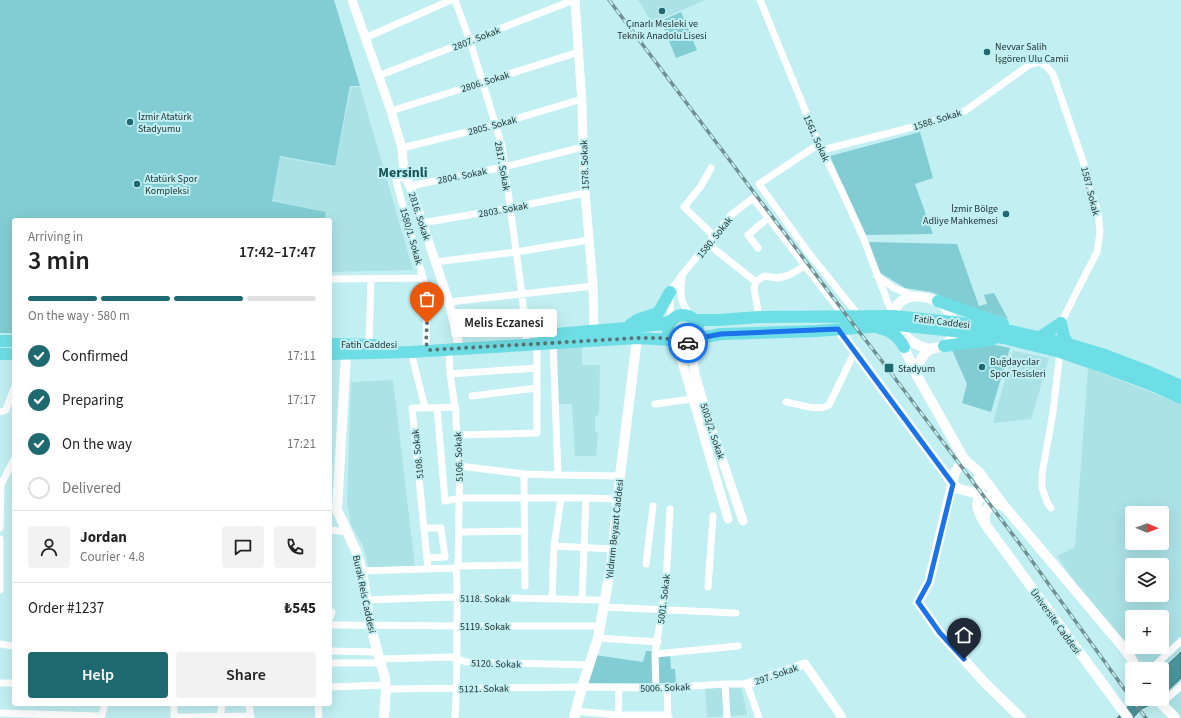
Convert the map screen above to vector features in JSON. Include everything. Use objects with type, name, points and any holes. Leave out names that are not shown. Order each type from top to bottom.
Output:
[{"type":"main road","points":[[626,328],[637,320],[658,313],[670,292]]},
{"type":"main road","points":[[1064,348],[1064,337],[1061,323],[1040,337],[938,301],[914,296],[899,302],[894,308],[904,346],[916,374],[964,459],[979,472],[1001,505],[1123,647],[1133,662]]},
{"type":"main road","points":[[938,301],[949,312],[954,326],[951,340],[944,346]]},
{"type":"main road","points":[[682,315],[694,320],[697,334],[694,339],[688,344],[679,344],[672,340],[668,331],[671,321],[674,318],[682,315]]},
{"type":"main road","name":"Fatih Caddesi","points":[[694,320],[758,317],[859,316],[897,324],[1006,330],[1040,337],[1105,367],[1181,398]]},
{"type":"main road","name":"Fatih Caddesi","points":[[332,344],[428,347],[531,340],[594,331],[662,324],[671,321]]},
{"type":"main road","points":[[897,324],[908,340],[923,348],[932,349],[1004,338]]},
{"type":"main road","name":"Fatih Caddesi","points":[[694,339],[721,334],[876,327],[897,324]]},
{"type":"main road","name":"Fatih Caddesi","points":[[954,326],[1004,338],[1105,354],[1181,386]]},
{"type":"main road","points":[[876,327],[894,334],[900,339],[904,346]]},
{"type":"main road","points":[[838,329],[953,484],[959,489],[979,494],[1001,505]]},
{"type":"main road","name":"Fatih Caddesi","points":[[531,340],[553,343],[637,338],[672,340]]},
{"type":"main road","name":"Yıldırım Beyazıt Caddesi","points":[[574,715],[598,638],[611,565],[617,499],[637,338]]},
{"type":"main road","points":[[0,341],[12,341]]},
{"type":"main road","points":[[346,354],[352,348],[369,345]]},
{"type":"main road","points":[[332,354],[411,352],[428,347]]},
{"type":"main road","points":[[916,374],[917,366],[920,360],[932,349]]},
{"type":"main road","points":[[0,354],[12,354]]},
{"type":"main road","name":"Burak Reis Caddesi","points":[[346,354],[337,510],[356,551],[362,571],[370,624],[385,678],[386,687],[384,718]]},
{"type":"main road","points":[[964,459],[955,472],[929,582],[918,602],[940,633],[985,683],[1021,718]]},
{"type":"main road","name":"Üniversite Caddesi","points":[[979,472],[980,487],[977,506],[985,524],[1126,715]]},
{"type":"main road","points":[[985,524],[984,514],[988,506],[1001,505]]},
{"type":"main road","points":[[1164,706],[1175,718]]},
{"type":"street","name":"2816. Sokak","points":[[352,0],[391,111],[402,148],[404,174],[410,186],[449,302],[454,345]]},
{"type":"street","points":[[365,38],[452,0]]},
{"type":"street","name":"2817. Sokak","points":[[455,0],[470,41],[502,146],[522,295],[537,368],[537,433],[458,435]]},
{"type":"street","name":"2807. Sokak","points":[[378,76],[575,0]]},
{"type":"street","name":"1578. Sokak","points":[[575,0],[582,98],[585,193],[593,286],[594,331]]},
{"type":"street","name":"1561. Sokak","points":[[760,0],[820,147],[863,237],[897,324]]},
{"type":"street","name":"2806. Sokak","points":[[391,111],[579,52]]},
{"type":"street","name":"1588. Sokak","points":[[859,316],[808,252],[759,184],[820,147],[909,128],[965,111],[1029,65],[1039,62]]},
{"type":"street","name":"1587. Sokak","points":[[1039,62],[1046,66],[1053,74],[1084,164],[1087,181],[1098,212],[1100,232],[1097,252],[1061,323]]},
{"type":"street","name":"2805. Sokak","points":[[402,148],[495,125],[582,98]]},
{"type":"street","name":"2804. Sokak","points":[[410,186],[504,167],[583,148]]},
{"type":"street","points":[[711,168],[701,186],[684,207],[714,236]]},
{"type":"street","name":"1580/1. Sokak","points":[[404,174],[396,181],[427,292],[428,347]]},
{"type":"street","name":"2803. Sokak","points":[[422,222],[510,208],[585,193]]},
{"type":"street","name":"1580. Sokak","points":[[670,292],[682,275],[731,216],[753,198],[844,316]]},
{"type":"street","points":[[758,248],[748,235],[768,218]]},
{"type":"street","points":[[435,262],[516,252],[589,240]]},
{"type":"street","points":[[708,244],[756,282]]},
{"type":"street","points":[[758,317],[754,288],[756,282],[764,276],[778,278],[789,275],[806,266]]},
{"type":"street","points":[[682,275],[680,291],[681,298],[687,312],[694,320]]},
{"type":"street","points":[[877,276],[894,288],[914,296]]},
{"type":"street","points":[[369,345],[371,278]]},
{"type":"street","points":[[332,279],[423,278]]},
{"type":"street","points":[[449,302],[593,286]]},
{"type":"street","points":[[670,292],[671,321]]},
{"type":"street","name":"5003/2. Sokak","points":[[694,339],[693,360],[695,374],[743,521]]},
{"type":"street","name":"5003/2. Sokak","points":[[672,340],[680,355],[728,519]]},
{"type":"street","points":[[553,343],[558,475]]},
{"type":"street","name":"5106. Sokak","points":[[454,345],[450,374],[456,408],[460,450],[457,567],[458,658],[455,718]]},
{"type":"street","points":[[1051,508],[1042,488],[1042,474],[1064,348]]},
{"type":"street","points":[[786,402],[819,409],[829,405],[855,351]]},
{"type":"street","points":[[411,352],[425,408],[455,407]]},
{"type":"street","points":[[450,374],[537,368]]},
{"type":"street","points":[[472,396],[537,388]]},
{"type":"street","points":[[656,404],[692,399],[700,391]]},
{"type":"street","points":[[0,412],[6,410],[12,394]]},
{"type":"street","name":"5108. Sokak","points":[[425,408],[412,408],[428,569]]},
{"type":"street","points":[[437,408],[445,501],[462,498],[617,499]]},
{"type":"street","points":[[0,528],[1,485],[12,462]]},
{"type":"street","points":[[460,466],[524,474],[620,476]]},
{"type":"street","points":[[524,474],[524,586]]},
{"type":"street","points":[[552,599],[554,546],[561,498]]},
{"type":"street","points":[[582,600],[586,498]]},
{"type":"street","points":[[646,564],[653,506]]},
{"type":"street","name":"5001. Sokak","points":[[656,688],[655,654],[666,583],[670,509]]},
{"type":"street","points":[[708,586],[713,516]]},
{"type":"street","points":[[424,528],[441,528],[445,557],[427,558]]},
{"type":"street","points":[[332,530],[347,532]]},
{"type":"street","points":[[459,532],[525,531]]},
{"type":"street","points":[[0,539],[0,590]]},
{"type":"street","points":[[554,546],[612,549]]},
{"type":"street","points":[[362,571],[525,565]]},
{"type":"street","name":"5118. Sokak","points":[[366,600],[458,598],[552,599],[582,600],[604,604],[662,609],[736,612]]},
{"type":"street","name":"5119. Sokak","points":[[332,625],[599,626]]},
{"type":"street","points":[[598,638],[658,642]]},
{"type":"street","points":[[1158,662],[1181,641]]},
{"type":"street","points":[[0,644],[12,646]]},
{"type":"street","points":[[655,654],[738,646]]},
{"type":"street","points":[[332,651],[380,658]]},
{"type":"street","name":"5120. Sokak","points":[[380,658],[453,657],[466,662],[590,666]]},
{"type":"street","points":[[332,663],[380,658]]},
{"type":"street","name":"297. Sokak","points":[[747,684],[805,664],[842,718]]},
{"type":"street","points":[[0,683],[12,683]]},
{"type":"street","points":[[725,684],[727,718]]},
{"type":"street","points":[[747,684],[759,718]]},
{"type":"street","name":"5006. Sokak","points":[[582,687],[656,688],[747,684]]},
{"type":"street","points":[[1169,694],[1181,686]]},
{"type":"street","name":"5121. Sokak","points":[[332,687],[457,689],[582,687]]},
{"type":"street","points":[[618,716],[619,687]]},
{"type":"street","points":[[667,687],[668,718]]},
{"type":"street","points":[[0,713],[101,717],[104,706]]},
{"type":"street","points":[[174,706],[174,718],[251,717],[249,706]]},
{"type":"street","points":[[220,717],[222,706]]},
{"type":"street","points":[[318,706],[319,718]]},
{"type":"street","points":[[574,715],[664,715],[668,718]]},
{"type":"shaded area","name":"Atatürk Spor Kompleksi","points":[[0,0],[334,0],[360,86],[350,86],[335,166],[280,156],[272,201],[326,212],[325,218],[12,218],[12,333],[0,333]]},
{"type":"shaded area","name":"Çınarlı Mesleki ve Teknik Anadolu Lisesi","points":[[638,0],[705,0],[652,23]]},
{"type":"shaded area","points":[[681,12],[697,50],[676,58],[661,21]]},
{"type":"shaded area","points":[[351,87],[360,87],[413,270],[332,272],[332,218],[326,218],[327,212],[272,200],[280,157],[335,167]]},
{"type":"shaded area","points":[[920,132],[933,178],[915,184],[933,234],[864,235],[830,156]]},
{"type":"shaded area","points":[[867,242],[957,244],[979,306],[987,304],[984,295],[994,293],[1008,319],[931,292],[905,288],[879,272]]},
{"type":"shaded area","points":[[582,343],[582,365],[600,365],[599,414],[595,417],[595,431],[598,432],[596,456],[575,456],[572,404],[556,404],[554,345]]},
{"type":"shaded area","name":"Buğdaycılar Spor Tesisleri","points":[[986,343],[1010,348],[991,412],[962,403],[967,384],[952,350]]},
{"type":"shaded area","points":[[1013,351],[1049,358],[1031,419],[993,423]]},
{"type":"shaded area","points":[[1088,368],[1181,404],[1181,718],[1168,718],[1160,706],[1169,706],[1169,662],[1129,662],[1057,556],[1075,547]]},
{"type":"shaded area","points":[[393,380],[415,567],[369,568],[363,546],[351,525],[347,503],[351,382]]},
{"type":"shaded area","points":[[646,651],[654,651],[670,655],[671,669],[675,669],[676,683],[586,683],[595,655],[643,662]]},
{"type":"shaded area","points":[[1181,652],[1181,678],[1169,689],[1169,663]]},
{"type":"shaded area","points":[[705,686],[741,686],[747,715],[707,717]]},
{"type":"shaded area","points":[[1128,706],[1148,706],[1141,709],[1133,718],[1117,718]]},
{"type":"railway","points":[[609,0],[1019,543],[1146,718]]},
{"type":"way so far","points":[[427,323],[426,343],[429,350],[637,338],[663,338],[672,340],[679,344],[688,343]]},
{"type":"place","name":"Çınarlı Mesleki ve Teknik Anadolu Lisesi","points":[[662,11]]},
{"type":"place","name":"Nevvar Salih İşgören Ulu Camii","points":[[987,52]]},
{"type":"place","name":"İzmir Atatürk Stadyumu","points":[[130,122]]},
{"type":"place","name":"Atatürk Spor Kompleksi","points":[[137,184]]},
{"type":"place","name":"İzmir Bölge Adliye Mahkemesi","points":[[1006,214]]},
{"type":"place","name":"Melis Eczanesi","points":[[427,323]]},
{"type":"place","name":"Buğdaycılar Spor Tesisleri","points":[[982,367]]},
{"type":"place","name":"Stadyum","points":[[889,368]]},
{"type":"district","name":"Mersinli","points":[[403,172]]},
{"type":"route","points":[[688,343],[694,339],[721,334],[838,329],[953,484],[929,582],[918,602],[940,633],[964,659]]}]
